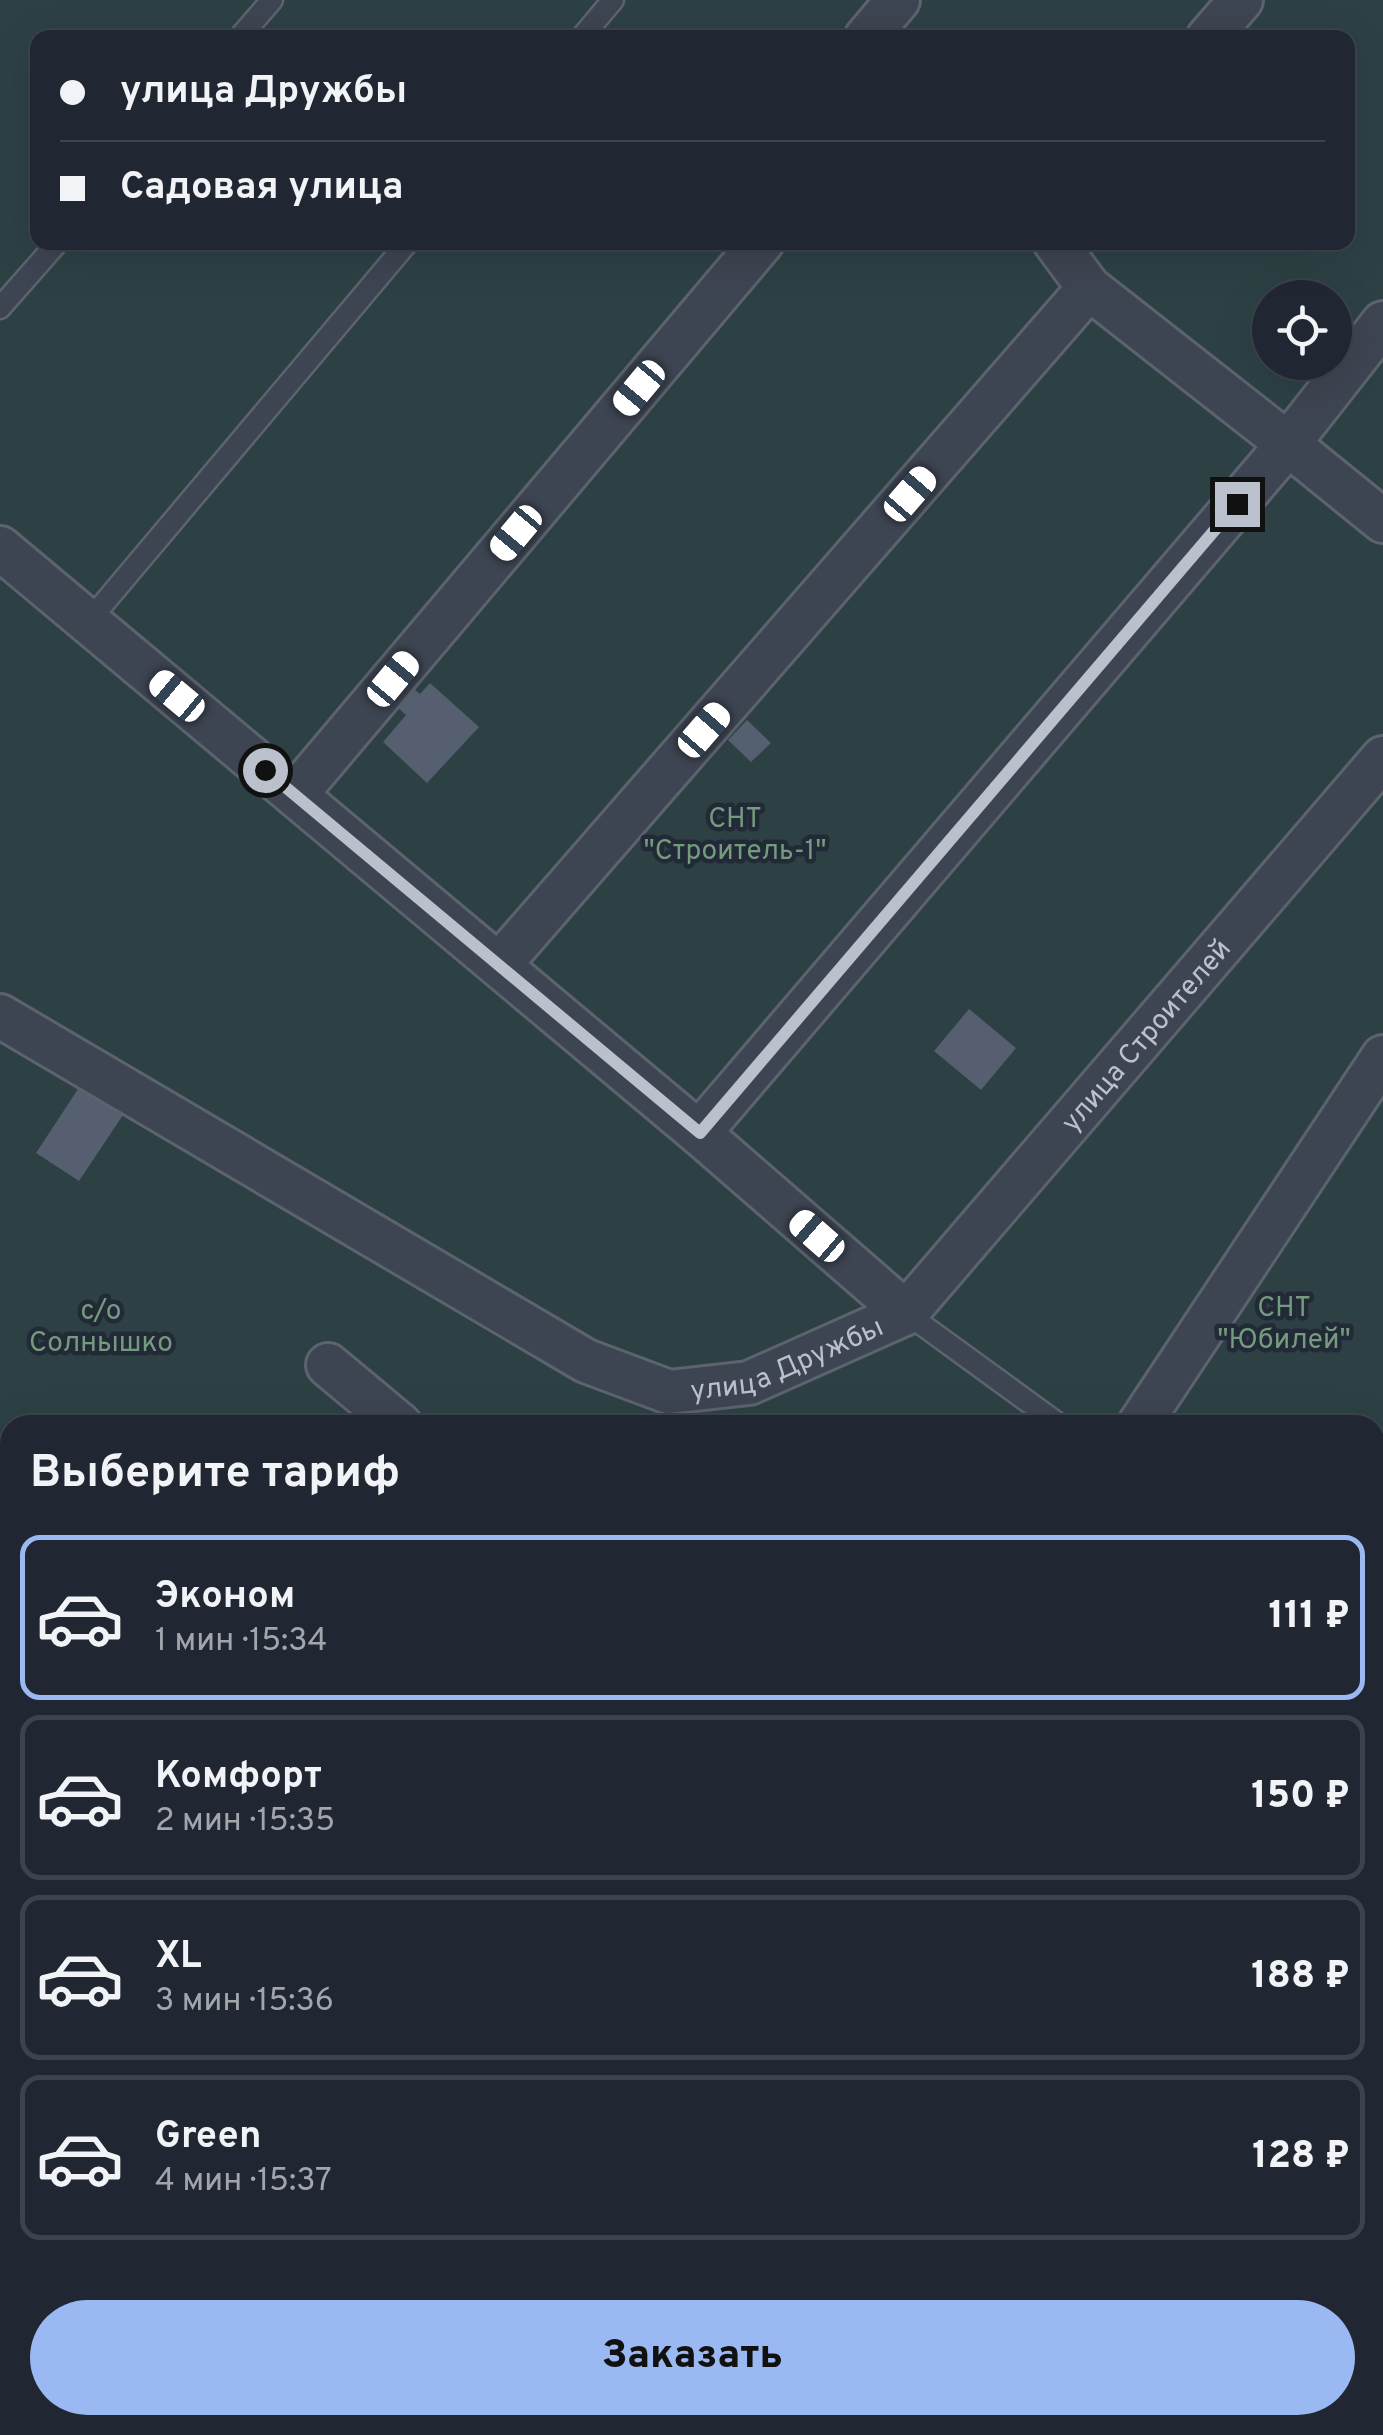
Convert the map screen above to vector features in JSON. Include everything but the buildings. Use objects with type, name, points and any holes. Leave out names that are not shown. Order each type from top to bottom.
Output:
[{"type":"street","points":[[873,30],[898,0]]},
{"type":"street","points":[[1215,30],[1240,0]]},
{"type":"street","points":[[295,795],[755,250]]},
{"type":"street","points":[[1061,250],[1089,288],[1383,521]]},
{"type":"street","points":[[499,966],[1089,288]]},
{"type":"street","points":[[700,1133],[1288,444],[1383,323]]},
{"type":"street","name":"улица Дружбы","points":[[0,548],[700,1133],[906,1313],[749,1384],[670,1392],[586,1361],[0,1016]]},
{"type":"street","name":"улица Строителей","points":[[906,1313],[1383,758]]},
{"type":"street","points":[[1156,1415],[1383,1058]]},
{"type":"street","points":[[328,1365],[388,1415]]},
{"type":"lane","points":[[246,30],[272,0]]},
{"type":"lane","points":[[588,30],[612,0]]},
{"type":"lane","points":[[0,308],[51,250]]},
{"type":"lane","points":[[88,622],[401,250]]},
{"type":"lane","points":[[906,1313],[1046,1415]]},
{"type":"green space","name":"СНТ \"Строитель-1\"","points":[[0,0],[1383,0],[1383,1415],[0,1415]]},
{"type":"route","points":[[265,770],[700,1133],[1237,504]]},
{"type":"park label","name":"СНТ \"Юбилей\"","points":[[1284,1322]]},
{"type":"park label","name":"с/о Солнышко","points":[[101,1325]]}]
